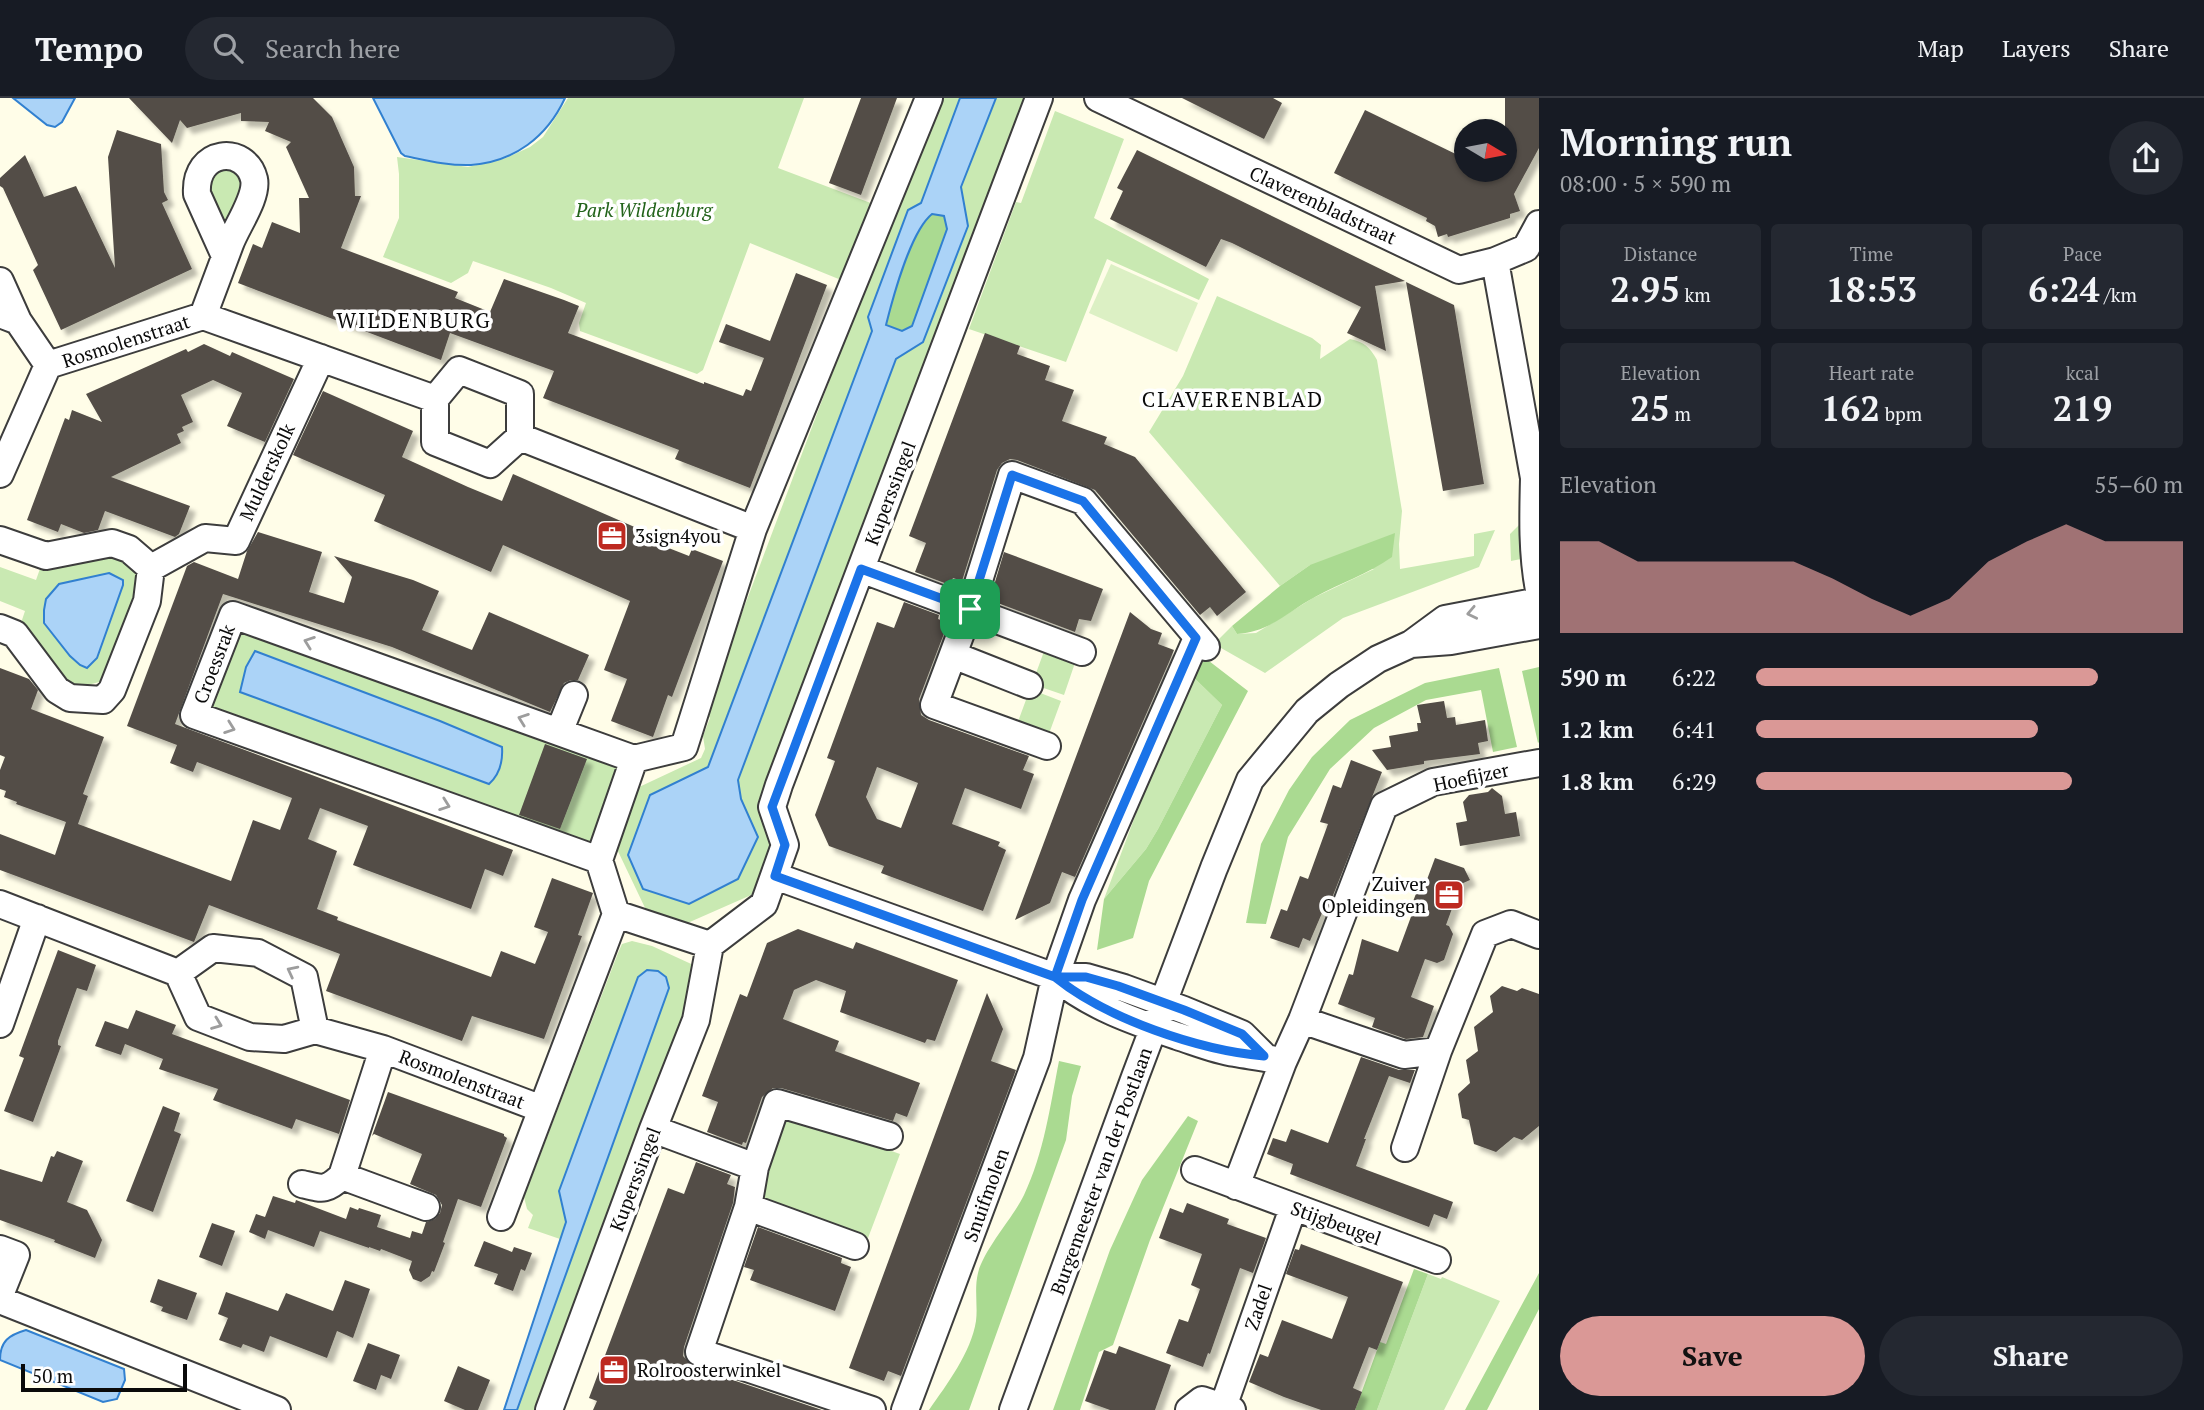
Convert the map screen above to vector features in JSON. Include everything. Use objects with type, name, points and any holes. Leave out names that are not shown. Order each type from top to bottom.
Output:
[{"type":"street","points":[[501,1217],[616,914],[599,860],[634,759],[684,747],[753,529],[929,98]]},
{"type":"street","name":"Kuperssingel","points":[[548,1410],[696,1020],[710,945],[764,904],[775,876],[785,845],[772,807],[1039,98]]},
{"type":"street","name":"Claverenbladstraat","points":[[1098,98],[1459,270],[1495,261],[1526,248],[1539,224]]},
{"type":"street","points":[[203,316],[225,256]]},
{"type":"street","points":[[1495,261],[1537,484],[1532,528],[1539,590]]},
{"type":"street","points":[[0,281],[9,317],[48,365]]},
{"type":"street","name":"Rosmolenstraat","points":[[0,474],[48,365],[203,316],[435,399]]},
{"type":"street","name":"Mulderskolk","points":[[151,568],[205,538],[236,541],[321,358]]},
{"type":"street","points":[[459,370],[520,394],[520,438],[490,464],[435,442],[435,399],[459,370]]},
{"type":"street","points":[[520,438],[753,529]]},
{"type":"street","name":"Snuifmolen","points":[[905,1410],[1037,1058],[1055,977],[1082,900],[1201,643],[1083,501],[1012,475],[970,609]]},
{"type":"street","points":[[0,540],[46,556],[112,543],[129,549],[151,568],[147,601],[112,690],[103,700],[70,698],[57,690],[15,634],[0,628]]},
{"type":"street","points":[[861,569],[1082,652]]},
{"type":"street","name":"Burgemeester van der Postlaan","points":[[1013,1410],[1214,868],[1250,780],[1307,711],[1378,659],[1411,643],[1445,619],[1539,601]]},
{"type":"street","points":[[970,609],[934,705],[1048,746]]},
{"type":"street","name":"Croessrak","points":[[599,860],[194,715],[233,615],[634,759]]},
{"type":"street","name":"Burgemeester van der Postlaan","points":[[1411,643],[1451,641],[1539,625]]},
{"type":"street","points":[[953,655],[1029,685]]},
{"type":"street","points":[[559,732],[574,695]]},
{"type":"street","name":"Hoefijzer","points":[[1273,1059],[1302,1020],[1384,806],[1433,782],[1539,763]]},
{"type":"street","points":[[775,876],[1055,977],[1078,996],[1101,1008],[1154,1028],[1235,1053],[1273,1059]]},
{"type":"street","points":[[0,904],[178,973],[198,1017],[250,1037],[284,1039],[315,1030],[304,977],[258,953],[213,947],[178,973]]},
{"type":"street","points":[[616,914],[710,945]]},
{"type":"street","points":[[0,1024],[37,919]]},
{"type":"street","points":[[1405,1148],[1438,1051],[1485,934],[1511,924],[1539,935]]},
{"type":"street","points":[[1055,977],[1086,977],[1164,1003],[1242,1034],[1273,1059]]},
{"type":"street","points":[[1302,1020],[1404,1055],[1438,1051]]},
{"type":"street","name":"Rosmolenstraat","points":[[315,1030],[383,1049],[542,1109]]},
{"type":"street","name":"Rosmolenstraat","points":[[342,1176],[383,1049]]},
{"type":"street","points":[[1236,1186],[1273,1059]]},
{"type":"street","points":[[872,1410],[699,1352],[748,1207],[755,1167],[777,1103],[889,1136]]},
{"type":"street","points":[[653,1129],[755,1167]]},
{"type":"street","name":"Stijgbeugel","points":[[1195,1170],[1437,1260]]},
{"type":"street","points":[[302,1184],[323,1189],[342,1176],[426,1207]]},
{"type":"street","points":[[748,1207],[855,1245]]},
{"type":"street","name":"Zadel","points":[[1189,1410],[1202,1400],[1227,1408],[1293,1208]]},
{"type":"street","points":[[0,1249],[16,1255],[0,1298],[277,1410]]},
{"type":"green space","name":"Park Wildenburg","points":[[568,98],[804,98],[778,168],[876,205],[846,282],[750,243],[703,370],[697,374],[580,331],[579,323],[586,303],[551,288],[473,261],[468,273],[451,283],[383,257],[399,218],[397,157],[468,167],[506,158],[530,147],[543,137]]},
{"type":"green space","points":[[936,98],[960,98],[921,204],[908,210],[868,317],[872,331],[708,767],[650,795],[758,837],[741,799],[738,780],[896,358],[923,341],[968,226],[961,187],[996,98],[1031,98],[759,802],[776,836],[758,892],[683,925],[647,912],[615,845],[637,788],[701,758],[705,749],[703,736],[710,718],[705,711]]},
{"type":"green space","points":[[1055,111],[1124,139],[1094,218],[1209,279],[1199,300],[1107,259],[1066,362],[969,329],[1016,202],[1021,203]]},
{"type":"green space","points":[[215,163],[248,178],[228,236],[203,173]]},
{"type":"green space","points":[[932,214],[944,216],[947,228],[912,326],[902,331],[886,325],[889,313],[910,249],[924,222]]},
{"type":"green space","points":[[1111,264],[1198,303],[1177,352],[1089,313]]},
{"type":"green space","points":[[1217,296],[1312,338],[1321,345],[1320,359],[1350,339],[1369,348],[1374,355],[1402,511],[1400,569],[1474,556],[1474,534],[1495,530],[1479,567],[1343,618],[1265,673],[1214,644],[1232,626],[1237,634],[1256,633],[1313,598],[1374,569],[1310,565],[1280,586],[1149,432],[1183,376]]},
{"type":"green space","points":[[1524,520],[1526,558],[1511,561],[1510,534]]},
{"type":"green space","points":[[1395,533],[1392,557],[1373,568],[1259,629],[1237,634],[1232,626],[1310,565]]},
{"type":"green space","points":[[112,552],[125,557],[142,582],[109,676],[99,682],[73,689],[20,626],[25,611],[0,601],[0,567],[36,580],[41,566]]},
{"type":"green space","points":[[245,621],[627,766],[598,845],[209,707]],"holes":[[[246,667],[379,698],[440,721],[503,756],[496,777],[489,784],[240,691]]]},
{"type":"green space","points":[[1046,646],[1077,657],[1064,695],[1032,684]]},
{"type":"green space","points":[[1196,651],[1248,691],[1149,881],[1133,938],[1097,950],[1104,899],[1146,849],[1222,705],[1189,673]]},
{"type":"green space","points":[[1539,667],[1539,742],[1538,743],[1522,671]]},
{"type":"green space","points":[[1499,668],[1517,747],[1493,752],[1481,690],[1426,700],[1374,728],[1330,769],[1288,837],[1266,924],[1246,923],[1261,844],[1289,790],[1312,757],[1350,720],[1425,683]]},
{"type":"green space","points":[[1189,673],[1222,705],[1146,849],[1104,899]]},
{"type":"green space","points":[[1030,689],[1061,701],[1047,739],[1016,727]]},
{"type":"green space","points":[[632,941],[652,946],[700,968],[701,979],[542,1410],[517,1410],[669,988],[559,1191],[566,1222],[560,1239],[528,1228],[533,1215],[527,1209],[524,1197],[618,953],[622,944]]},
{"type":"green space","points":[[1059,1061],[1081,1066],[1072,1096],[1066,1140],[969,1410],[929,1410],[969,1345],[976,1321],[976,1285],[981,1264],[1024,1195],[1037,1163]]},
{"type":"green space","points":[[785,1114],[900,1154],[868,1238],[753,1200]]},
{"type":"green space","points":[[1188,1116],[1198,1121],[1150,1240],[1113,1345],[1099,1352],[1080,1410],[1053,1410],[1110,1250],[1142,1180]]},
{"type":"green space","points":[[1414,1269],[1428,1274],[1377,1410],[1355,1410],[1380,1342],[1386,1344]]},
{"type":"green space","points":[[1539,1273],[1539,1309],[1487,1410],[1465,1410]]},
{"type":"green space","points":[[1428,1274],[1441,1279],[1442,1277],[1500,1301],[1444,1410],[1377,1410]]},
{"type":"water","points":[[13,98],[75,98],[62,122],[55,127],[47,125]]},
{"type":"water","points":[[373,98],[565,98],[558,112],[539,136],[515,153],[487,163],[463,165],[405,156]]},
{"type":"water","points":[[960,98],[996,98],[961,187],[968,226],[923,342],[896,359],[738,780],[741,799],[758,837],[738,879],[689,904],[643,889],[628,855],[650,795],[708,767],[872,331],[868,317],[908,210],[921,203]],"holes":[[[932,214],[944,216],[947,229],[912,326],[902,331],[886,325],[904,265],[917,235]]]},
{"type":"water","points":[[109,573],[123,580],[123,585],[97,658],[87,668],[70,656],[44,623],[46,599],[59,584]]},
{"type":"water","points":[[255,651],[502,747],[498,772],[489,784],[240,692],[246,667]]},
{"type":"water","points":[[647,970],[658,971],[666,977],[669,988],[517,1410],[504,1410],[566,1222],[559,1191],[638,977]]},
{"type":"water","points":[[26,1330],[124,1369],[125,1380],[117,1399],[103,1402],[0,1360],[4,1343],[15,1334]]},
{"type":"building","points":[[129,98],[313,98],[332,117],[354,167],[355,196],[361,196],[341,248],[458,292],[455,298],[490,312],[504,279],[564,300],[579,306],[568,333],[743,396],[746,389],[751,391],[764,358],[719,342],[726,324],[770,341],[796,273],[827,285],[750,488],[675,459],[679,450],[543,398],[554,371],[450,333],[441,360],[238,283],[253,244],[262,248],[272,222],[300,233],[299,198],[309,198],[286,147],[291,142],[265,131],[269,122],[241,121],[241,113],[187,128],[180,120],[172,143]]},
{"type":"building","points":[[861,98],[897,98],[861,195],[829,183]]},
{"type":"building","points":[[1182,98],[1273,98],[1282,103],[1264,139]]},
{"type":"building","points":[[1505,98],[1539,98],[1539,148],[1514,194],[1520,211],[1510,214],[1510,218],[1448,237],[1447,234],[1438,237],[1435,226],[1426,221],[1427,218],[1334,173],[1365,110],[1454,153],[1454,182],[1517,182],[1517,119],[1505,119]]},
{"type":"building","points":[[117,130],[161,144],[164,192],[168,200],[162,203],[192,269],[61,330],[33,270],[38,265],[0,186],[0,178],[25,155],[44,197],[76,186],[115,268],[108,157]]},
{"type":"building","points":[[1137,150],[1405,281],[1375,286],[1386,351],[1347,333],[1361,307],[1232,243],[1221,239],[1206,267],[1110,219],[1123,191],[1117,188]]},
{"type":"building","points":[[1406,282],[1454,305],[1484,484],[1443,491]]},
{"type":"building","points":[[985,333],[1020,346],[1017,354],[1050,366],[1045,380],[1074,390],[1062,421],[1107,437],[1104,444],[1135,457],[1246,592],[1217,616],[1210,607],[1200,615],[1095,490],[1010,459],[1002,463],[997,470],[962,581],[953,578],[950,585],[915,572],[926,543],[909,536]]},
{"type":"building","points":[[204,344],[230,356],[232,352],[294,379],[265,442],[227,426],[242,393],[213,380],[181,395],[193,422],[182,427],[184,431],[177,434],[181,443],[111,477],[190,506],[179,534],[175,537],[105,511],[98,530],[84,533],[61,524],[58,532],[27,520],[65,418],[69,420],[72,410],[102,422],[86,394],[186,349],[188,352]]},
{"type":"building","points":[[323,391],[413,431],[402,457],[468,487],[502,501],[513,474],[646,532],[643,538],[689,556],[692,549],[723,561],[672,697],[668,695],[653,737],[611,721],[627,679],[604,670],[630,601],[503,545],[491,572],[374,521],[385,495],[293,455]]},
{"type":"building","points":[[258,532],[322,552],[309,592],[344,603],[352,577],[334,556],[413,580],[439,591],[422,630],[472,650],[489,612],[589,655],[578,680],[564,683],[550,712],[392,647],[223,594],[175,724],[513,850],[503,876],[485,869],[471,909],[353,865],[368,826],[320,808],[308,839],[337,851],[317,909],[338,917],[337,920],[491,977],[501,951],[535,964],[548,932],[534,927],[552,878],[593,893],[578,935],[582,936],[544,1039],[472,1016],[462,1041],[326,991],[340,954],[209,905],[194,942],[0,870],[0,834],[55,855],[66,822],[16,804],[17,802],[4,797],[6,791],[0,789],[0,770],[5,757],[0,755],[0,668],[29,679],[38,690],[31,709],[104,737],[83,794],[88,796],[78,824],[231,881],[253,820],[280,830],[292,798],[197,762],[193,772],[170,763],[177,745],[127,726],[187,566],[194,562],[238,579],[247,551]]},
{"type":"building","points":[[1004,552],[1103,589],[1091,621],[1079,619],[1075,632],[995,602],[997,594],[992,592]]},
{"type":"building","points":[[904,602],[939,615],[938,619],[948,623],[919,699],[921,715],[1029,756],[1023,770],[1034,774],[1021,809],[965,788],[952,824],[1000,842],[998,846],[1006,850],[983,911],[881,873],[884,866],[829,846],[815,815],[835,761],[827,758],[877,622],[894,628]],"holes":[[[877,767],[918,783],[901,828],[877,819],[866,797]]]},
{"type":"building","points":[[1130,612],[1151,629],[1162,633],[1158,644],[1174,650],[1075,877],[1062,872],[1050,903],[1015,920]]},
{"type":"building","points":[[1444,701],[1447,718],[1455,717],[1456,725],[1485,720],[1488,741],[1478,743],[1480,754],[1424,761],[1424,764],[1387,770],[1372,750],[1391,747],[1389,736],[1418,731],[1417,723],[1421,723],[1417,705]]},
{"type":"building","points":[[545,744],[587,759],[560,829],[519,815]]},
{"type":"building","points":[[1351,760],[1382,772],[1328,908],[1325,906],[1310,941],[1303,938],[1299,948],[1270,938],[1281,909],[1287,911],[1300,876],[1308,879],[1328,824],[1320,822],[1333,785],[1341,788]]},
{"type":"building","points":[[1492,788],[1502,796],[1505,814],[1516,812],[1520,836],[1460,846],[1456,823],[1467,821],[1463,802],[1469,795],[1488,792]]},
{"type":"building","points":[[1435,858],[1464,868],[1470,880],[1461,884],[1446,925],[1453,934],[1444,960],[1437,963],[1425,959],[1411,997],[1434,1006],[1423,1037],[1406,1039],[1372,1027],[1375,1018],[1338,1004],[1349,974],[1353,975],[1362,939],[1398,952],[1417,891],[1422,893]]},
{"type":"building","points":[[798,929],[853,949],[856,942],[958,980],[935,1041],[927,1039],[925,1043],[840,1012],[846,991],[816,980],[794,990],[783,1019],[839,1041],[835,1051],[920,1083],[907,1117],[896,1113],[893,1121],[781,1088],[773,1088],[762,1097],[746,1143],[743,1142],[742,1145],[707,1132],[718,1102],[702,1096],[740,994],[747,997],[767,943]]},
{"type":"building","points":[[58,950],[96,965],[87,991],[77,988],[58,1041],[61,1046],[33,1122],[4,1111],[24,1058],[19,1056]]},
{"type":"building","points":[[1502,986],[1517,991],[1522,988],[1539,994],[1539,1126],[1522,1140],[1514,1137],[1496,1152],[1474,1144],[1469,1120],[1462,1118],[1458,1094],[1470,1083],[1466,1060],[1478,1051],[1474,1027],[1493,1012],[1490,996]]},
{"type":"building","points":[[987,993],[1003,1029],[991,1061],[1016,1070],[901,1376],[888,1371],[884,1381],[849,1368]]},
{"type":"building","points":[[136,1010],[176,1025],[172,1034],[350,1100],[339,1134],[296,1119],[292,1129],[213,1100],[218,1089],[159,1069],[163,1059],[125,1044],[121,1055],[95,1046],[105,1021],[128,1029]]},
{"type":"building","points":[[1361,1057],[1399,1070],[1415,1070],[1410,1083],[1389,1076],[1356,1166],[1453,1202],[1447,1219],[1434,1214],[1429,1227],[1290,1174],[1293,1164],[1267,1154],[1273,1138],[1286,1142],[1291,1129],[1328,1143]]},
{"type":"building","points":[[388,1092],[504,1134],[507,1138],[481,1207],[458,1199],[434,1272],[421,1282],[413,1279],[409,1270],[412,1261],[320,1231],[314,1247],[268,1230],[265,1239],[249,1232],[256,1214],[265,1217],[273,1196],[295,1203],[296,1200],[346,1219],[350,1207],[359,1208],[381,1215],[377,1227],[410,1238],[412,1231],[422,1234],[426,1222],[435,1219],[442,1205],[436,1195],[410,1184],[422,1154],[374,1134],[372,1136]]},
{"type":"building","points":[[163,1106],[180,1113],[174,1131],[181,1134],[153,1212],[126,1201]]},
{"type":"building","points":[[57,1151],[83,1161],[67,1202],[87,1210],[102,1240],[95,1258],[0,1220],[0,1169],[42,1182],[51,1156],[54,1157]]},
{"type":"building","points":[[696,1162],[731,1175],[727,1184],[735,1187],[733,1203],[683,1356],[694,1367],[822,1410],[593,1410],[597,1401],[589,1398],[668,1188],[684,1194]]},
{"type":"building","points":[[1187,1203],[1229,1219],[1227,1224],[1266,1238],[1253,1273],[1240,1268],[1203,1367],[1166,1353],[1179,1319],[1188,1322],[1200,1289],[1191,1285],[1202,1254],[1159,1238],[1170,1208],[1183,1213]]},
{"type":"building","points":[[212,1223],[235,1231],[222,1266],[199,1257]]},
{"type":"building","points":[[758,1227],[842,1258],[841,1263],[851,1267],[835,1311],[750,1280],[754,1270],[744,1267]]},
{"type":"building","points":[[484,1241],[512,1252],[514,1247],[532,1253],[525,1271],[521,1269],[513,1291],[494,1284],[498,1274],[474,1266]]},
{"type":"building","points":[[1301,1244],[1403,1282],[1377,1350],[1369,1347],[1353,1388],[1362,1392],[1355,1410],[1321,1410],[1249,1382],[1260,1354],[1268,1357],[1282,1320],[1332,1339],[1348,1297],[1286,1274],[1295,1249],[1299,1250]]},
{"type":"building","points":[[158,1279],[197,1293],[187,1320],[161,1311],[163,1307],[150,1302]]},
{"type":"building","points":[[345,1280],[370,1289],[353,1338],[337,1331],[327,1358],[270,1336],[264,1352],[243,1344],[241,1348],[219,1340],[228,1318],[218,1314],[226,1292],[278,1311],[286,1293],[333,1311]]},
{"type":"building","points":[[368,1343],[400,1355],[391,1379],[381,1375],[376,1390],[353,1381]]},
{"type":"building","points":[[1119,1346],[1171,1365],[1155,1410],[1110,1410],[1085,1401],[1104,1350],[1116,1354]]},
{"type":"building","points":[[458,1366],[490,1380],[478,1410],[465,1410],[444,1401]]},
{"type":"place","name":"3sign4you","points":[[612,536]]},
{"type":"place","name":"Zuiver Opleidingen","points":[[1449,895]]},
{"type":"place","name":"Rolroosterwinkel","points":[[614,1370]]},
{"type":"district","name":"WILDENBURG","points":[[414,321]]},
{"type":"district","name":"CLAVERENBLAD","points":[[1233,400]]},
{"type":"route","points":[[970,609],[861,569],[772,807],[785,845],[775,876],[1055,977],[1078,996],[1109,1012],[1196,1042],[1235,1053],[1264,1056],[1242,1034],[1184,1010],[1086,977],[1055,977],[1082,900],[1196,638],[1083,501],[1012,475],[970,609]]}]
